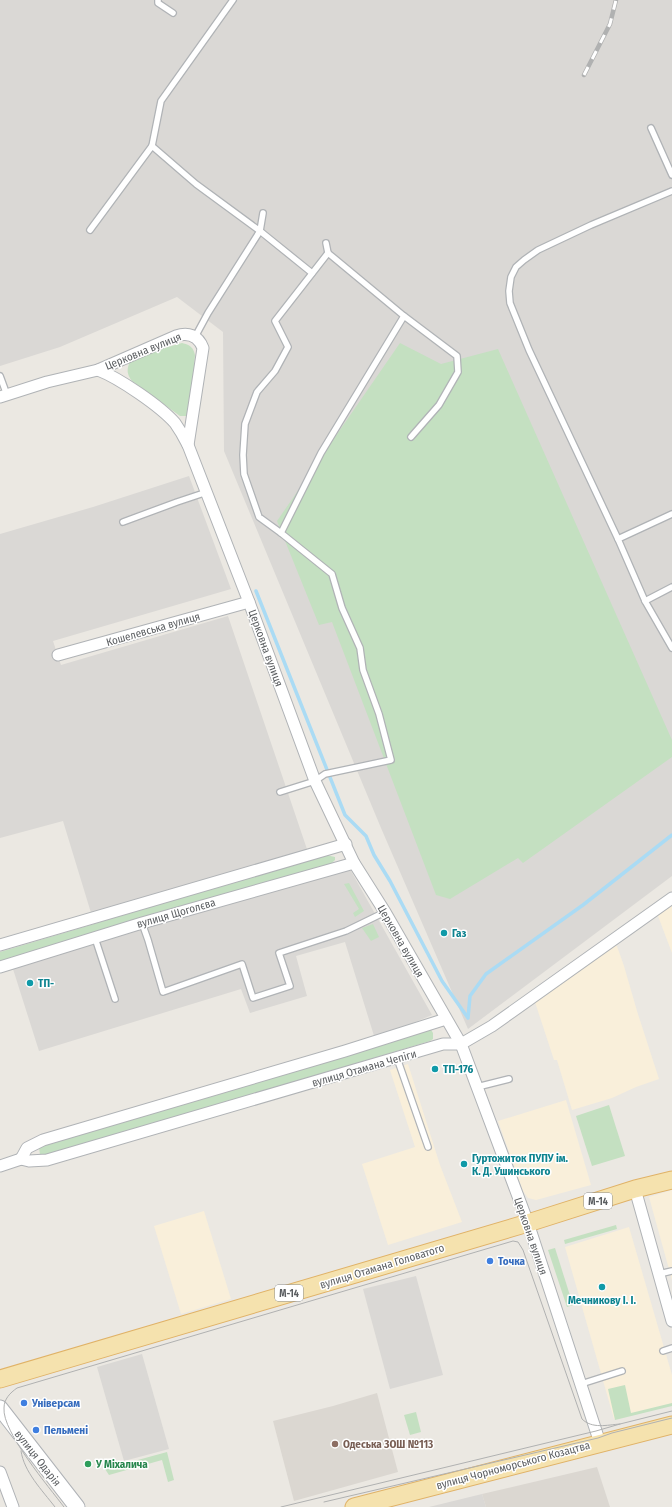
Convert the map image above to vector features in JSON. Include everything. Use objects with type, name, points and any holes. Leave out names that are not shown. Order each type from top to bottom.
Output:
[{"type":"main road","name":"вулиця Отамана Головатого","points":[[0,1379],[528,1223],[635,1189],[672,1180]]},
{"type":"main road","name":"вулиця Чорноморського Козацтва","points":[[354,1507],[672,1425]]},
{"type":"street","name":"Церковна вулиця","points":[[98,370],[176,336],[187,334],[195,337],[201,344],[203,356],[188,445]]},
{"type":"street","name":"Церковна вулиця","points":[[98,370],[117,379],[170,418],[182,432],[207,492],[249,602],[315,781],[354,863],[385,912],[461,1044],[528,1223],[600,1443]]},
{"type":"street","points":[[4,396],[47,382],[98,370]]},
{"type":"street","name":"Кошелевська вулиця","points":[[58,655],[249,602]]},
{"type":"street","name":"вулиця Щоголєва","points":[[0,945],[346,844]]},
{"type":"street","name":"вулиця Щоголєва","points":[[0,967],[142,923],[354,863]]},
{"type":"street","name":"вулиця Отамана Чепіги","points":[[0,1166],[21,1159],[29,1161],[47,1160],[443,1044],[461,1044],[492,1026],[672,898]]},
{"type":"street","name":"вулиця Отамана Чепіги","points":[[21,1159],[28,1148],[43,1140],[345,1051],[446,1019]]},
{"type":"street","points":[[635,1189],[672,1321]]},
{"type":"street","name":"вулиця Одарія","points":[[0,1408],[77,1507]]},
{"type":"street","points":[[0,1472],[13,1507]]},
{"type":"lane","points":[[158,0],[158,3],[173,13]]},
{"type":"lane","points":[[90,230],[152,146],[161,101],[233,0]]},
{"type":"lane","points":[[651,128],[672,175]]},
{"type":"lane","points":[[152,146],[196,184],[260,231],[312,273]]},
{"type":"lane","points":[[672,191],[591,224],[538,250],[516,267],[511,277],[509,291],[510,303],[529,350],[618,539],[645,601],[672,647]]},
{"type":"lane","points":[[195,337],[208,313],[260,231],[263,213]]},
{"type":"lane","points":[[326,243],[328,253],[404,316],[457,356],[458,372],[439,405],[411,437]]},
{"type":"lane","points":[[280,792],[315,781],[325,774],[391,760],[379,714],[363,670],[360,648],[342,608],[332,574],[259,517],[244,474],[243,455],[245,424],[257,392],[275,371],[288,347],[275,321],[328,253]]},
{"type":"lane","points":[[281,533],[321,453],[404,316]]},
{"type":"lane","points":[[0,376],[4,396]]},
{"type":"lane","points":[[123,522],[207,492]]},
{"type":"lane","points":[[618,539],[672,514]]},
{"type":"lane","points":[[645,601],[672,587]]},
{"type":"lane","points":[[142,923],[163,992],[242,964],[253,998],[290,986],[279,953],[346,931],[385,912]]},
{"type":"lane","points":[[95,938],[115,998]]},
{"type":"lane","points":[[397,1058],[428,1147]]},
{"type":"lane","points":[[477,1087],[509,1079]]},
{"type":"lane","points":[[659,1274],[672,1271]]},
{"type":"lane","points":[[663,1351],[672,1348]]},
{"type":"lane","points":[[581,1384],[622,1371]]},
{"type":"shaded area","points":[[0,0],[672,0],[672,876],[468,1029],[381,828],[224,451],[223,332],[177,297],[60,347],[0,366]]},
{"type":"shaded area","points":[[189,476],[231,589],[53,641],[61,665],[228,616],[311,861],[95,926],[63,821],[0,838],[0,534],[93,507]]},
{"type":"shaded area","points":[[347,864],[432,1015],[375,1039],[345,942],[296,956],[307,996],[250,1013],[241,989],[39,1051],[13,969]]},
{"type":"shaded area","points":[[672,896],[672,953],[655,908]]},
{"type":"shaded area","points":[[613,935],[659,1079],[636,1087],[612,1098],[572,1110],[557,1060],[554,1060],[534,999]]},
{"type":"shaded area","points":[[408,1064],[440,1165],[462,1222],[388,1245],[362,1164],[415,1147],[390,1070]]},
{"type":"shaded area","points":[[566,1100],[591,1185],[536,1200],[528,1198],[523,1191],[498,1121]]},
{"type":"shaded area","points":[[672,1190],[672,1280],[649,1197]]},
{"type":"shaded area","points":[[204,1211],[231,1299],[181,1314],[154,1226]]},
{"type":"shaded area","points":[[629,1227],[672,1375],[672,1404],[614,1419],[565,1247]]},
{"type":"shaded area","points":[[416,1276],[443,1375],[390,1389],[363,1289]]},
{"type":"shaded area","points":[[142,1354],[169,1449],[124,1461],[97,1367]]},
{"type":"shaded area","name":"Одеська ЗОШ №113","points":[[377,1393],[398,1472],[294,1501],[273,1421]]},
{"type":"shaded area","points":[[597,1467],[610,1507],[486,1507],[482,1494]]},
{"type":"shaded area","points":[[482,1494],[486,1507],[429,1507]]},
{"type":"green space","points":[[182,343],[191,347],[195,355],[191,409],[187,416],[180,416],[132,381],[128,371],[130,361],[147,353]]},
{"type":"green space","points":[[400,343],[441,364],[498,349],[672,740],[672,757],[523,863],[518,858],[450,899],[436,895],[332,622],[319,625],[277,521]]},
{"type":"green space","points":[[326,855],[335,857],[335,860],[331,864],[0,963],[0,952]]},
{"type":"green space","points":[[349,883],[364,911],[355,917],[353,913],[359,909],[344,884]]},
{"type":"green space","points":[[373,924],[379,937],[371,941],[362,928]]},
{"type":"green space","points":[[430,1028],[433,1033],[433,1039],[430,1041],[59,1153],[45,1157],[40,1155],[39,1147],[43,1144]]},
{"type":"green space","points":[[609,1105],[625,1156],[592,1166],[576,1116]]},
{"type":"green space","points":[[616,1225],[617,1229],[565,1244],[564,1240]]},
{"type":"green space","points":[[555,1248],[573,1305],[567,1307],[548,1250]]},
{"type":"green space","points":[[625,1385],[631,1413],[672,1403],[672,1406],[615,1420],[608,1389]]},
{"type":"green space","points":[[416,1412],[421,1432],[410,1435],[404,1415]]},
{"type":"green space","points":[[167,1452],[174,1480],[168,1482],[162,1460],[109,1475],[105,1469]]},
{"type":"waterway","points":[[256,591],[345,815],[366,836],[374,855],[390,881],[442,981],[468,1018],[470,996],[486,974],[583,905],[672,835]]},
{"type":"tram line","points":[[64,1507],[18,1445],[10,1431],[5,1418],[4,1408],[6,1399],[17,1388],[513,1241],[518,1242],[523,1250],[582,1419],[595,1425],[620,1424]]},
{"type":"tram line","points":[[281,1507],[596,1431],[672,1411]]},
{"type":"tram line","points":[[324,1502],[598,1438],[672,1418]]},
{"type":"tram line","points":[[21,1451],[30,1473],[55,1507]]},
{"type":"railway","points":[[584,75],[610,24],[616,0]]},
{"type":"place","name":"Газ","points":[[444,933]]},
{"type":"place","name":"ТП-","points":[[30,983]]},
{"type":"place","name":"ТП-176","points":[[435,1069]]},
{"type":"place","name":"Гуртожиток ПУПУ ім. К. Д. Ушинського","points":[[464,1164]]},
{"type":"place","name":"Точка","points":[[490,1261]]},
{"type":"place","name":"Мечникову І. І.","points":[[602,1287]]},
{"type":"place","name":"Унiверсам","points":[[24,1403]]},
{"type":"place","name":"Пельмені","points":[[36,1430]]},
{"type":"place","name":"Одеська ЗОШ №113","points":[[335,1444]]},
{"type":"place","name":"У Міхалича","points":[[88,1464]]}]
